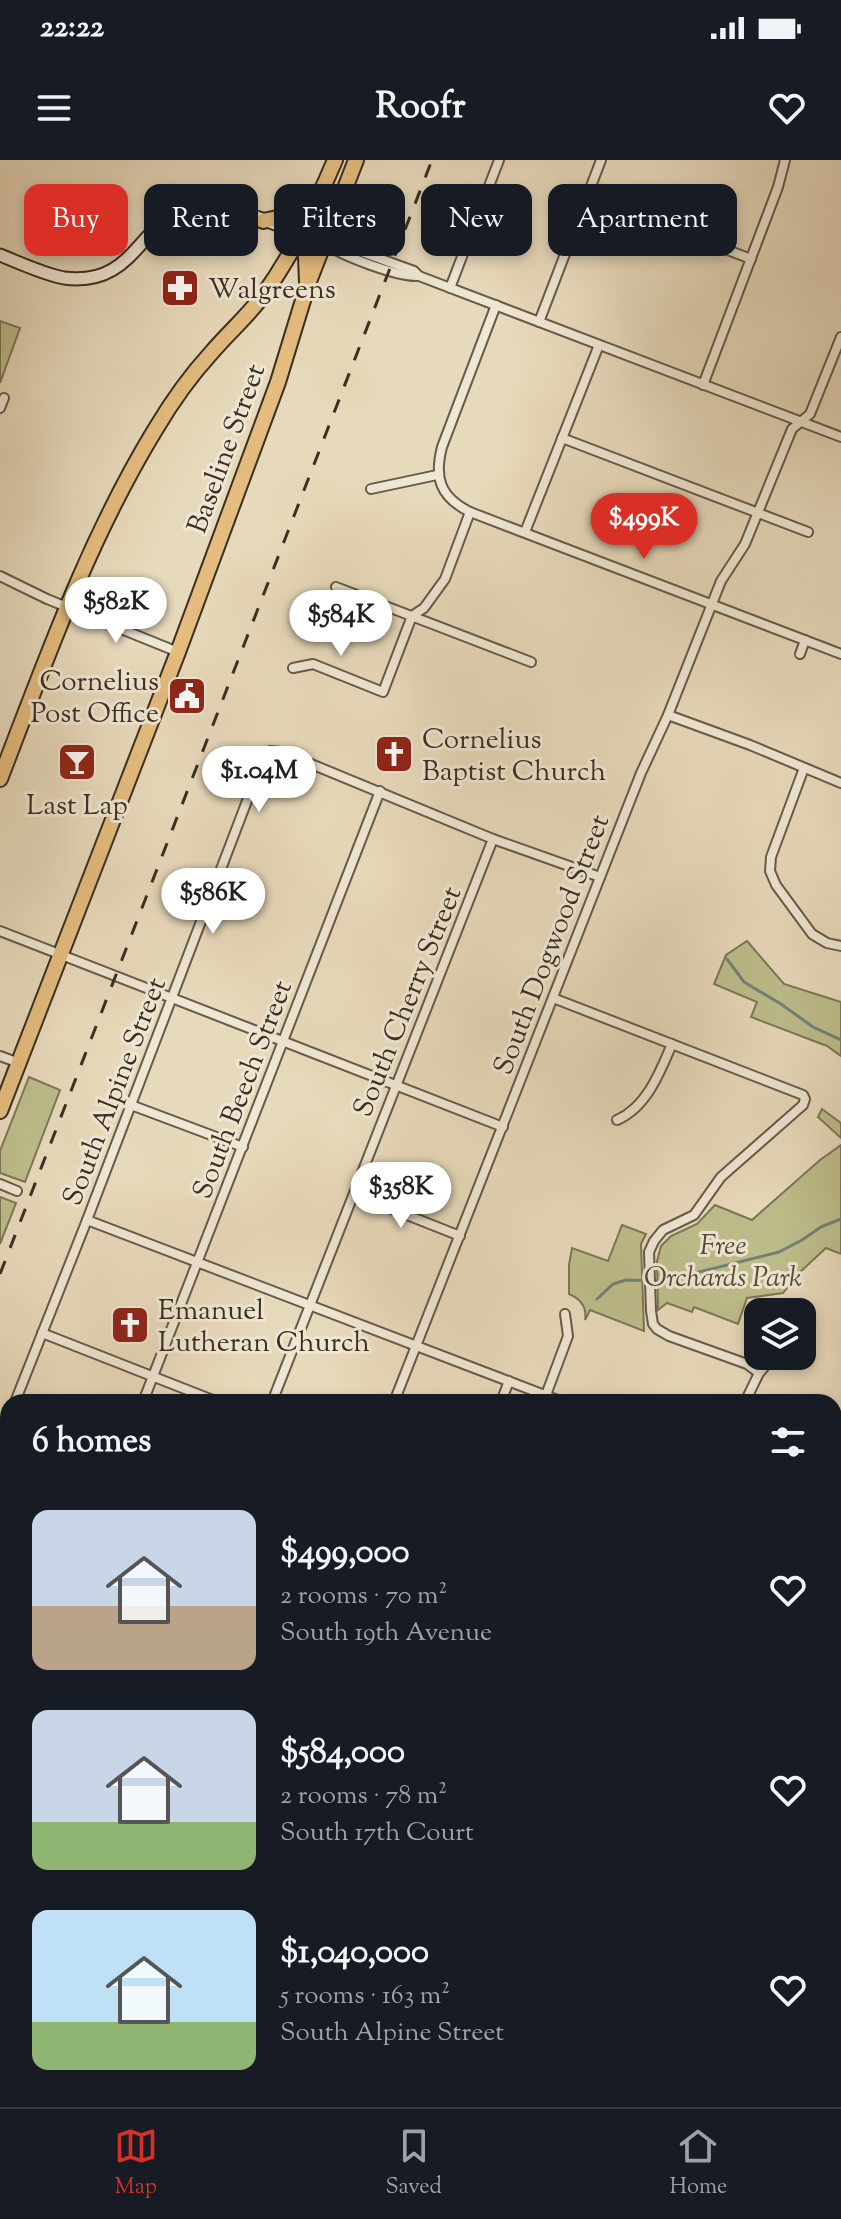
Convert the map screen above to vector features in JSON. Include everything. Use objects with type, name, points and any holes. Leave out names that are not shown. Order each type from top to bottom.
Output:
[{"type":"highway","points":[[326,184],[338,160]]},
{"type":"highway","points":[[330,184],[338,160]]},
{"type":"highway","name":"Baseline Street","points":[[347,184],[356,160]]},
{"type":"highway","points":[[263,221],[274,219]]},
{"type":"highway","points":[[0,779],[66,607],[111,508],[155,429],[199,366],[263,295],[288,256]]},
{"type":"highway","points":[[306,256],[308,284]]},
{"type":"highway","name":"Baseline Street","points":[[0,1111],[178,652],[278,382],[319,256]]},
{"type":"main road","points":[[0,255],[67,278],[93,277],[127,260],[163,220],[192,207],[218,206],[274,225]]},
{"type":"street","points":[[450,288],[499,160]]},
{"type":"street","points":[[592,184],[601,160]]},
{"type":"street","points":[[703,385],[781,179],[785,160]]},
{"type":"street","points":[[737,254],[751,259]]},
{"type":"street","points":[[373,256],[841,437]]},
{"type":"street","points":[[539,322],[564,256]]},
{"type":"street","points":[[496,305],[442,447],[437,475],[451,500],[470,512],[841,654]]},
{"type":"street","name":"South Dogwood Street","points":[[397,1394],[641,773],[668,715],[726,570],[745,544],[792,429],[810,414],[841,337]]},
{"type":"street","points":[[525,532],[599,345]]},
{"type":"street","points":[[0,408],[4,398]]},
{"type":"street","points":[[562,438],[808,532]]},
{"type":"street","points":[[371,489],[437,475]]},
{"type":"street","points":[[293,668],[313,664],[383,692],[412,616],[424,608],[445,579],[470,512]]},
{"type":"street","points":[[0,576],[66,607],[178,652]]},
{"type":"street","points":[[336,587],[531,662]]},
{"type":"street","points":[[800,654],[805,640]]},
{"type":"street","points":[[668,715],[841,783]]},
{"type":"street","name":"South Alpine Street","points":[[18,1394],[263,759],[270,751],[282,752],[380,791]]},
{"type":"street","points":[[804,768],[771,857],[770,871],[776,885],[812,934],[827,943],[841,946]]},
{"type":"street","points":[[380,791],[493,839],[600,877]]},
{"type":"street","name":"South Beech Street","points":[[146,1394],[380,791]]},
{"type":"street","name":"South Cherry Street","points":[[275,1394],[493,839]]},
{"type":"street","points":[[0,931],[503,1127]]},
{"type":"street","points":[[553,998],[803,1095],[805,1099],[798,1111],[787,1117],[714,1185],[694,1215],[663,1230],[649,1252],[651,1317],[657,1329],[747,1364],[759,1373]]},
{"type":"street","points":[[617,1120],[626,1116],[645,1097],[672,1044]]},
{"type":"street","points":[[0,1056],[19,1063]]},
{"type":"street","points":[[131,1105],[243,1147]]},
{"type":"street","points":[[0,1184],[17,1191]]},
{"type":"street","points":[[354,1194],[460,1236]]},
{"type":"street","points":[[87,1220],[543,1394]]},
{"type":"street","points":[[546,1394],[568,1336],[565,1314]]},
{"type":"street","points":[[42,1333],[197,1394]]},
{"type":"street","points":[[749,1394],[762,1370]]},
{"type":"street","points":[[504,1394],[509,1381]]},
{"type":"green space","points":[[0,321],[20,328],[0,383]]},
{"type":"green space","points":[[747,941],[784,984],[841,1002],[841,1056],[827,1046],[751,1017],[757,1002],[714,984],[726,955]]},
{"type":"green space","points":[[29,1077],[60,1090],[25,1182],[0,1173],[0,1151]]},
{"type":"green space","points":[[822,1109],[841,1123],[841,1138],[818,1117]]},
{"type":"green space","name":"Free Orchards Park","points":[[841,1145],[841,1254],[826,1248],[783,1293],[744,1298],[738,1324],[694,1307],[692,1312],[667,1303],[658,1310],[657,1261],[661,1246],[671,1236],[697,1224],[715,1205],[752,1220]]},
{"type":"green space","points":[[0,1197],[16,1203],[0,1244]]},
{"type":"green space","name":"Free Orchards Park","points":[[622,1225],[646,1234],[641,1244],[644,1331],[590,1310],[585,1320],[582,1304],[569,1294],[572,1248],[608,1261]]},
{"type":"waterway","points":[[727,959],[744,982],[813,1027],[841,1040]]},
{"type":"waterway","points":[[597,1299],[613,1284],[626,1280],[663,1281],[779,1252],[841,1219]]},
{"type":"railway","points":[[0,1274],[432,160]]},
{"type":"place","name":"Walgreens","points":[[180,288]]},
{"type":"place","name":"Cornelius Post Office","points":[[187,696]]},
{"type":"place","name":"Cornelius Baptist Church","points":[[394,754]]},
{"type":"place","name":"Last Lap","points":[[77,762]]},
{"type":"place","name":"Emanuel Lutheran Church","points":[[130,1325]]}]
